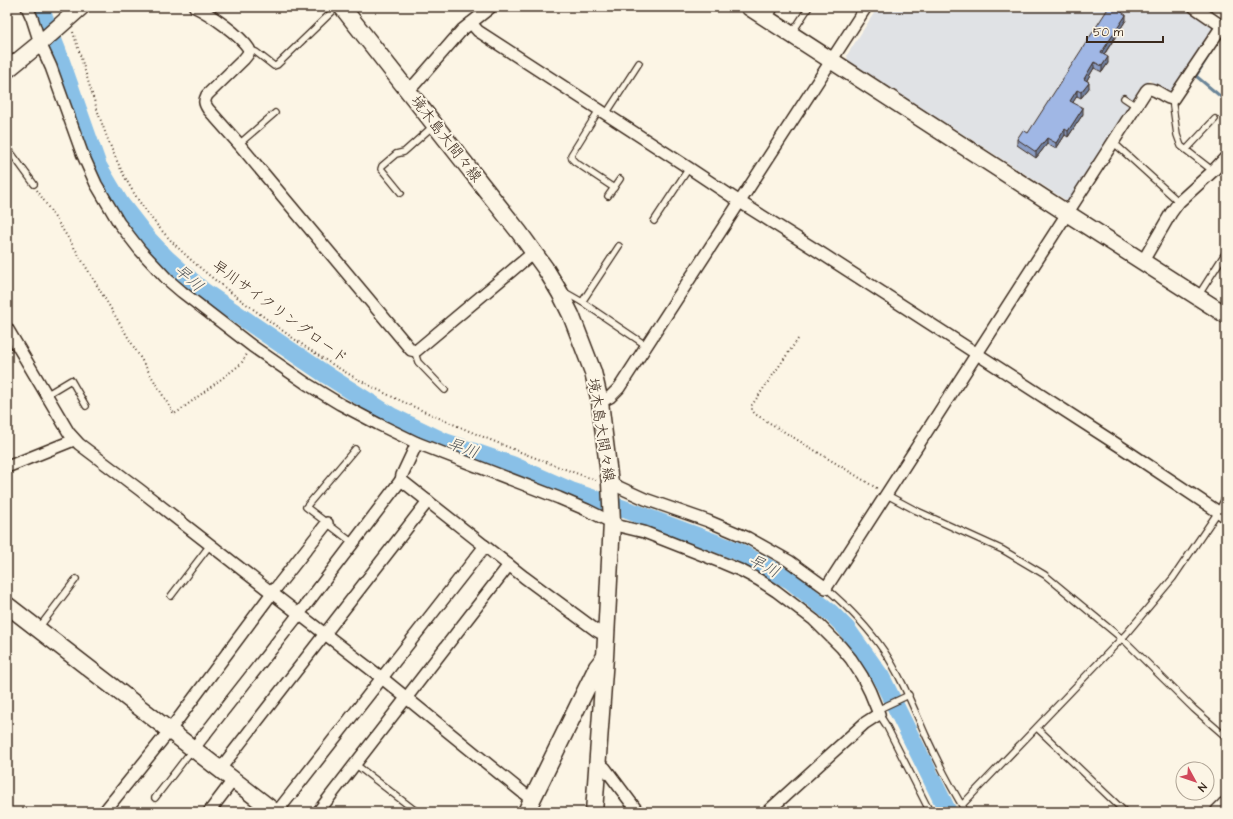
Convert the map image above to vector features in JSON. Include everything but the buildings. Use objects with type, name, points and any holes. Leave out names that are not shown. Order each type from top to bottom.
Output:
[{"type":"street","points":[[27,7],[43,41],[88,168],[96,184],[119,223],[140,250],[168,280],[197,304],[252,346],[307,384],[333,400],[417,444],[612,519],[619,526],[644,532],[742,570],[776,591],[814,620],[841,647],[862,676],[879,711],[767,812]]},
{"type":"street","points":[[7,70],[43,41],[69,26],[81,7]]},
{"type":"street","points":[[195,7],[220,23],[246,44],[249,49],[248,54],[207,95],[205,104],[208,109],[411,350],[416,351],[534,252]]},
{"type":"street","name":"境木島大間々線","points":[[342,7],[435,124],[545,268],[560,292],[571,315],[582,341],[592,372],[600,402],[607,484],[612,519],[605,657],[594,812]]},
{"type":"street","points":[[408,90],[462,30],[491,7]]},
{"type":"street","points":[[749,7],[772,13],[791,35],[1226,315]]},
{"type":"street","points":[[600,402],[610,397],[620,388],[866,7]]},
{"type":"street","points":[[607,484],[708,521],[748,538],[789,561],[826,588],[1146,91],[1151,88],[1172,99],[1175,97],[1224,28],[1194,7]]},
{"type":"street","points":[[471,24],[478,32],[1222,514]]},
{"type":"street","points":[[1143,261],[1178,202],[1213,171],[1226,157]]},
{"type":"street","points":[[7,328],[74,440],[382,678],[529,806],[597,667],[605,657]]},
{"type":"street","points":[[7,468],[74,440]]},
{"type":"street","points":[[194,748],[401,480],[417,444]]},
{"type":"street","points":[[401,480],[509,565],[597,631],[606,636]]},
{"type":"street","points":[[220,769],[428,501]]},
{"type":"street","points":[[104,812],[170,730],[272,593],[327,523]]},
{"type":"street","points":[[7,605],[276,812],[485,546]]},
{"type":"street","points":[[318,812],[509,565]]},
{"type":"street","points":[[597,764],[605,768],[638,812]]},
{"type":"street","points":[[209,812],[234,779]]},
{"type":"street","points":[[1219,812],[1226,805]]},
{"type":"lane","points":[[249,49],[256,52],[274,66],[277,65],[336,7]]},
{"type":"lane","points":[[791,35],[809,7]]},
{"type":"lane","points":[[614,188],[575,162],[571,155],[639,63]]},
{"type":"lane","points":[[1124,98],[1136,106]]},
{"type":"lane","points":[[1172,99],[1177,135],[1181,146],[1213,171]]},
{"type":"lane","points":[[239,144],[275,113]]},
{"type":"lane","points":[[1186,150],[1215,119]]},
{"type":"lane","points":[[401,193],[383,172],[381,169],[382,166],[396,154],[404,152],[435,124]]},
{"type":"lane","points":[[1113,142],[1178,202]]},
{"type":"lane","points":[[7,147],[34,184]]},
{"type":"lane","points":[[654,221],[689,168]]},
{"type":"lane","points":[[608,196],[620,179]]},
{"type":"lane","points":[[582,302],[619,246]]},
{"type":"lane","points":[[1198,296],[1226,252]]},
{"type":"lane","points":[[560,292],[568,294],[582,302],[648,346]]},
{"type":"lane","points":[[416,351],[418,362],[445,390]]},
{"type":"lane","points":[[46,395],[71,380],[86,406]]},
{"type":"lane","points":[[353,543],[306,507],[355,448]]},
{"type":"lane","points":[[887,494],[915,510],[1003,550],[1045,575],[1121,639],[1194,709],[1226,737]]},
{"type":"lane","points":[[962,805],[1121,639],[1167,587],[1222,514],[1226,497]]},
{"type":"lane","points":[[171,596],[210,545]]},
{"type":"lane","points":[[38,629],[76,579]]},
{"type":"lane","points":[[826,588],[856,615],[885,652],[950,785],[966,812]]},
{"type":"lane","points":[[907,696],[879,711],[930,812]]},
{"type":"lane","points":[[1037,728],[1126,812]]},
{"type":"lane","points":[[155,798],[194,748]]},
{"type":"lane","points":[[355,764],[417,812]]},
{"type":"path","name":"早川サイクリングロード","points":[[69,26],[105,133],[120,169],[160,230],[187,257],[216,282],[293,338],[340,369],[376,389],[460,428],[581,476],[607,484]]},
{"type":"path","points":[[34,184],[74,246],[174,414],[241,364],[252,346]]},
{"type":"path","points":[[798,340],[752,405],[752,410],[755,414],[887,494]]},
{"type":"shaded area","points":[[878,7],[1184,7],[1212,26],[1213,30],[1173,92],[1169,93],[1149,80],[1070,201],[1067,201],[848,60],[847,55]]},
{"type":"waterway","name":"早川","points":[[40,7],[57,50],[98,166],[120,203],[148,239],[166,258],[203,291],[328,376],[391,416],[445,442],[512,465],[571,491],[630,511],[737,551],[790,580],[831,613],[846,628],[881,677],[948,812]]},
{"type":"waterway","points":[[1216,44],[1196,76],[1226,101]]}]
